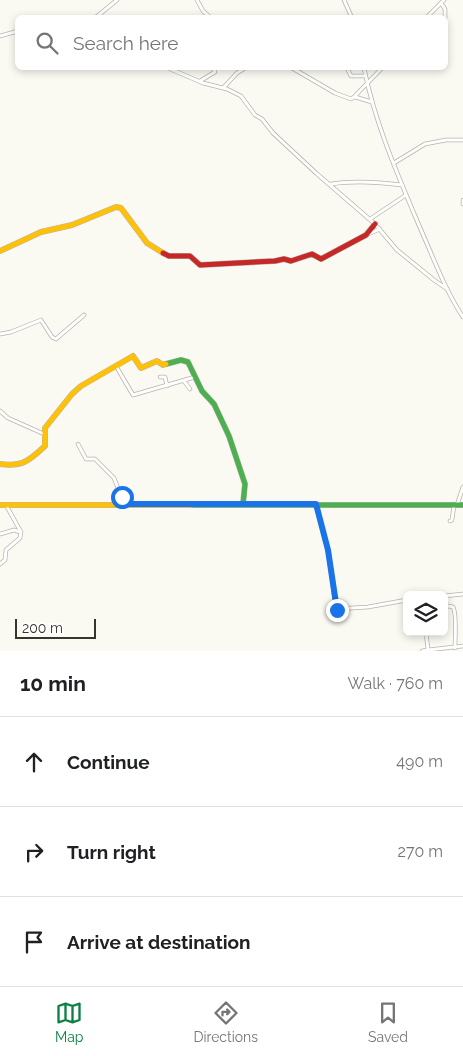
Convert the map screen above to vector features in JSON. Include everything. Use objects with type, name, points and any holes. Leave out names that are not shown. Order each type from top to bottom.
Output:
[{"type":"street","points":[[98,15],[117,0]]},
{"type":"street","points":[[197,0],[208,15]]},
{"type":"street","points":[[344,0],[351,15]]},
{"type":"street","points":[[429,15],[443,2],[445,15]]},
{"type":"street","points":[[0,36],[15,32]]},
{"type":"street","points":[[173,70],[200,82],[224,88],[243,98],[255,115],[262,119],[370,219],[398,251],[447,289]]},
{"type":"street","points":[[200,82],[215,72],[214,70]]},
{"type":"street","points":[[224,88],[236,73],[241,70]]},
{"type":"street","points":[[296,70],[345,98],[351,99],[380,70]]},
{"type":"street","points":[[347,70],[351,76],[365,76]]},
{"type":"street","points":[[364,70],[372,102],[402,185],[447,289],[463,316]]},
{"type":"street","points":[[354,97],[372,102]]},
{"type":"street","points":[[394,163],[425,144],[446,140],[463,140]]},
{"type":"street","points":[[331,184],[385,182],[402,185]]},
{"type":"street","points":[[370,219],[406,194]]},
{"type":"street","points":[[0,251],[40,232],[72,225],[119,207],[147,243],[169,256],[190,256],[200,265],[284,259],[291,261],[312,254],[321,259],[380,229]]},
{"type":"street","points":[[368,234],[375,224]]},
{"type":"street","points":[[0,334],[11,332],[41,320],[52,337],[56,339],[84,315]]},
{"type":"street","points":[[0,464],[14,466],[27,462],[44,447],[46,441],[45,428],[72,394],[81,386],[133,356],[140,368],[158,361],[163,365],[180,359],[189,362],[205,395],[215,406],[229,436],[245,484],[243,504]]},
{"type":"street","points":[[116,366],[126,381],[132,395],[195,377]]},
{"type":"street","points":[[160,377],[165,377],[167,386]]},
{"type":"street","points":[[184,381],[190,389]]},
{"type":"street","points":[[0,411],[8,418],[44,434]]},
{"type":"street","points":[[78,444],[86,459],[95,459],[113,477],[124,504]]},
{"type":"street","points":[[450,521],[458,505],[463,487]]},
{"type":"street","points":[[316,504],[328,550],[336,610],[372,607],[403,601]]},
{"type":"street","points":[[3,505],[458,505]]},
{"type":"street","points":[[0,564],[5,560],[6,550],[20,540],[21,532],[3,505]]},
{"type":"street","points":[[0,534],[14,530],[21,532]]},
{"type":"street","points":[[448,596],[463,594]]},
{"type":"street","points":[[448,606],[453,607],[456,611],[455,648]]},
{"type":"street","points":[[426,636],[428,650]]},
{"type":"street","points":[[422,651],[463,646]]},
{"type":"traffic: fast","points":[[166,364],[181,360],[188,362],[202,391],[214,404],[229,436],[245,484],[243,504]]},
{"type":"traffic: fast","points":[[192,505],[463,505]]},
{"type":"traffic: slow","points":[[0,251],[41,232],[72,225],[116,207],[121,208],[147,243],[163,253]]},
{"type":"traffic: slow","points":[[0,464],[20,464],[34,456],[45,446],[45,428],[72,394],[81,386],[133,356],[141,368],[157,361],[163,365],[166,364]]},
{"type":"traffic: slow","points":[[0,505],[192,505]]},
{"type":"traffic: jam","points":[[163,253],[169,256],[190,256],[200,265],[284,259],[291,261],[312,254],[321,259],[366,235],[375,224]]},
{"type":"route","points":[[122,497],[124,504],[316,504],[319,522],[328,550],[337,610]]}]
